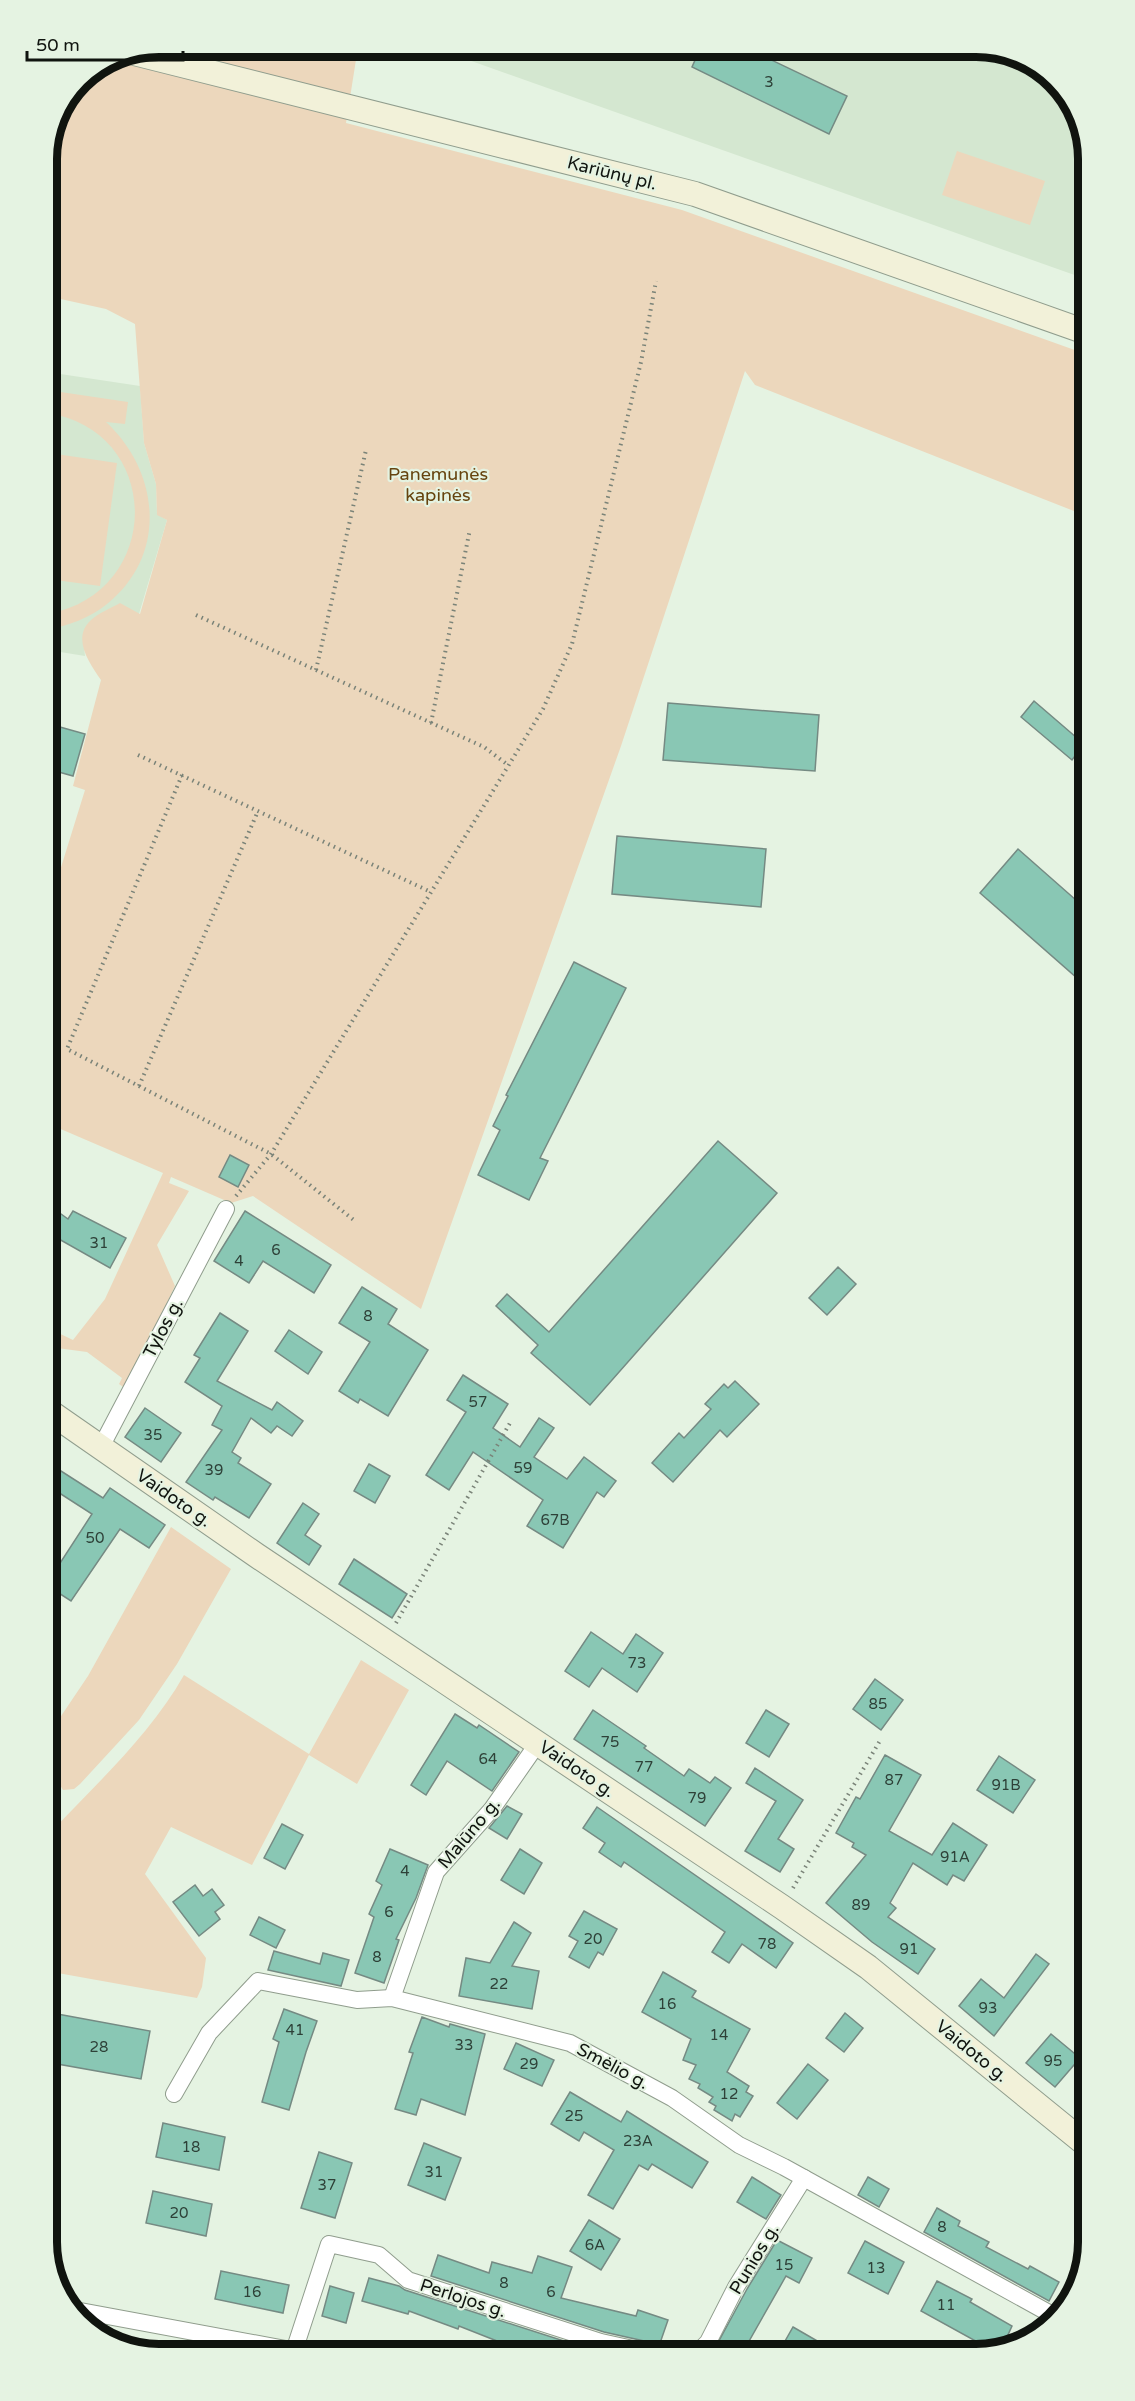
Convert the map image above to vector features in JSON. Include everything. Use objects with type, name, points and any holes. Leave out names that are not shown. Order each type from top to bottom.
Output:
[{"type":"main road","name":"Kariūnų pl.","points":[[152,58],[695,194],[1078,329]]},
{"type":"main road","name":"Vaidoto g.","points":[[57,1417],[256,1556],[538,1743],[868,1967],[1078,2138]]},
{"type":"street","name":"Tylos g.","points":[[101,1448],[225,1209]]},
{"type":"street","name":"Malūno g.","points":[[392,1998],[436,1872],[492,1809],[538,1743]]},
{"type":"street","name":"Smėlio g.","points":[[174,2094],[209,2033],[258,1981],[357,2000],[392,1998],[570,2043],[672,2098],[739,2145],[804,2178],[1049,2313]]},
{"type":"street","name":"Punios g.","points":[[704,2344],[736,2287],[804,2178]]},
{"type":"street","name":"Perlojos g.","points":[[302,2344],[329,2244],[379,2255],[408,2280],[609,2344]]},
{"type":"street","name":"Perlojos g.","points":[[85,2312],[257,2344]]},
{"type":"path","points":[[225,1209],[271,1154],[543,709],[572,644],[641,362],[656,281]]},
{"type":"path","points":[[316,670],[366,450]]},
{"type":"path","points":[[431,723],[470,529]]},
{"type":"path","points":[[196,615],[484,747],[508,765]]},
{"type":"path","points":[[138,755],[431,891]]},
{"type":"path","points":[[182,775],[67,1049],[271,1154],[355,1221]]},
{"type":"path","points":[[139,1086],[258,811]]},
{"type":"path","points":[[385,1641],[510,1423]]},
{"type":"path","points":[[782,1907],[881,1739]]},
{"type":"shaded area","points":[[460,57],[983,57],[1015,65],[1038,78],[1048,87],[1061,102],[1073,126],[1078,159],[1078,276]]},
{"type":"shaded area","points":[[57,374],[140,386],[144,443],[156,484],[157,514],[167,520],[139,614],[83,636],[85,656],[57,651]]},
{"type":"green space","name":"Panemunės kapinės","points":[[356,57],[346,123],[682,210],[1078,351],[1078,513],[755,385],[745,371],[621,746],[421,1309],[253,1196],[231,1203],[171,1177],[169,1183],[189,1191],[157,1245],[175,1286],[126,1389],[119,1384],[122,1378],[87,1352],[57,1348],[57,1332],[73,1340],[105,1299],[163,1173],[57,1127],[57,880],[85,790],[73,786],[101,680],[84,651],[83,635],[85,627],[91,620],[120,603],[140,614],[167,520],[157,515],[156,484],[144,443],[135,324],[106,309],[57,298],[57,152],[60,133],[78,97],[92,82],[126,62],[146,58]]},
{"type":"green space","points":[[957,151],[1045,181],[1030,225],[942,195]]},
{"type":"green space","points":[[57,391],[128,402],[125,424],[106,422],[124,442],[138,465],[146,489],[150,513],[148,538],[140,562],[127,584],[107,604],[86,617],[57,627],[57,611],[86,600],[114,576],[130,545],[135,512],[129,478],[113,448],[85,426],[57,416]]},
{"type":"green space","points":[[57,454],[117,463],[100,586],[57,580]]},
{"type":"green space","points":[[171,1527],[231,1569],[177,1664],[139,1720],[80,1784],[74,1789],[63,1790],[57,1780],[57,1722],[88,1676]]},
{"type":"green space","points":[[361,1660],[409,1690],[357,1784],[309,1755],[252,1865],[171,1827],[145,1874],[206,1958],[202,1987],[197,1998],[57,1973],[57,1826],[139,1738],[184,1675],[309,1754]]},
{"type":"building","points":[[696,57],[765,57],[847,96],[829,134],[692,67]]},
{"type":"building","points":[[1034,701],[1078,739],[1078,752],[1072,760],[1021,717]]},
{"type":"building","points":[[668,703],[819,715],[815,771],[663,760]]},
{"type":"building","points":[[60,727],[85,734],[73,776],[57,772],[57,738]]},
{"type":"building","points":[[617,836],[766,849],[761,907],[612,894]]},
{"type":"building","points":[[1018,849],[1078,902],[1078,979],[980,893]]},
{"type":"building","points":[[574,962],[626,988],[540,1158],[548,1161],[529,1200],[478,1175],[500,1130],[493,1126],[508,1096],[506,1095]]},
{"type":"building","points":[[718,1141],[777,1193],[590,1405],[531,1353],[538,1345],[496,1306],[507,1294],[549,1332]]},
{"type":"building","points":[[230,1155],[249,1165],[238,1187],[219,1177]]},
{"type":"building","points":[[57,1211],[68,1219],[73,1211],[126,1238],[110,1268],[57,1238]]},
{"type":"building","points":[[245,1211],[331,1265],[314,1293],[263,1261],[249,1283],[214,1261]]},
{"type":"building","points":[[838,1267],[856,1284],[827,1315],[809,1298]]},
{"type":"building","points":[[362,1287],[397,1309],[388,1324],[428,1350],[388,1416],[360,1399],[358,1403],[339,1391],[370,1342],[339,1323]]},
{"type":"building","points":[[220,1313],[248,1331],[217,1381],[272,1410],[277,1402],[303,1421],[292,1436],[277,1426],[271,1433],[251,1418],[232,1452],[241,1458],[238,1463],[271,1484],[249,1518],[215,1497],[213,1500],[186,1482],[222,1430],[212,1425],[222,1406],[185,1382],[200,1358],[194,1355]]},
{"type":"building","points":[[289,1330],[322,1352],[308,1374],[275,1351]]},
{"type":"building","points":[[463,1375],[508,1404],[493,1428],[520,1447],[539,1418],[554,1428],[534,1457],[567,1479],[584,1457],[616,1481],[604,1497],[597,1492],[563,1548],[527,1526],[543,1500],[473,1452],[449,1490],[426,1475],[466,1412],[447,1400]]},
{"type":"building","points":[[735,1381],[759,1404],[727,1437],[720,1430],[673,1482],[652,1463],[679,1433],[684,1438],[711,1409],[705,1404],[724,1384],[728,1388]]},
{"type":"building","points":[[145,1408],[181,1433],[161,1462],[125,1437]]},
{"type":"building","points":[[369,1464],[390,1476],[375,1503],[354,1491]]},
{"type":"building","points":[[57,1468],[103,1498],[110,1488],[165,1525],[149,1548],[120,1529],[71,1601],[57,1592],[57,1568],[92,1514],[57,1492]]},
{"type":"building","points":[[303,1503],[319,1514],[305,1535],[321,1546],[309,1565],[277,1543]]},
{"type":"building","points":[[354,1559],[407,1594],[392,1618],[339,1584]]},
{"type":"building","points":[[591,1632],[623,1654],[636,1634],[663,1653],[637,1692],[602,1668],[589,1687],[565,1671]]},
{"type":"building","points":[[875,1679],[903,1700],[881,1730],[853,1709]]},
{"type":"building","points":[[593,1710],[646,1746],[644,1748],[684,1776],[689,1769],[710,1783],[715,1777],[731,1788],[705,1826],[574,1739]]},
{"type":"building","points":[[766,1710],[789,1724],[769,1757],[746,1743]]},
{"type":"building","points":[[455,1714],[477,1728],[479,1725],[519,1752],[492,1791],[447,1761],[426,1795],[411,1785]]},
{"type":"building","points":[[885,1755],[921,1775],[889,1831],[932,1855],[953,1823],[987,1845],[964,1881],[953,1875],[947,1885],[913,1863],[890,1903],[896,1908],[888,1917],[935,1949],[918,1974],[872,1942],[826,1903],[866,1855],[852,1847],[854,1843],[836,1833],[856,1797],[860,1799]]},
{"type":"building","points":[[999,1756],[1035,1780],[1013,1813],[977,1790]]},
{"type":"building","points":[[755,1768],[803,1800],[778,1839],[794,1849],[780,1872],[745,1851],[776,1801],[746,1783]]},
{"type":"building","points":[[507,1806],[522,1814],[507,1839],[489,1828]]},
{"type":"building","points":[[597,1807],[793,1943],[776,1968],[742,1944],[729,1963],[712,1952],[725,1932],[624,1862],[621,1867],[599,1852],[605,1843],[583,1828]]},
{"type":"building","points":[[282,1824],[303,1835],[285,1869],[264,1858]]},
{"type":"building","points":[[390,1849],[428,1865],[416,1898],[396,1939],[399,1940],[384,1983],[355,1973],[374,1917],[369,1914],[382,1885],[376,1881]]},
{"type":"building","points":[[520,1849],[542,1863],[524,1894],[501,1880]]},
{"type":"building","points":[[195,1885],[203,1896],[212,1889],[224,1905],[215,1912],[220,1919],[199,1936],[173,1902]]},
{"type":"building","points":[[584,1911],[617,1929],[603,1955],[598,1952],[589,1968],[569,1957],[578,1941],[569,1936]]},
{"type":"building","points":[[259,1917],[285,1930],[276,1948],[250,1935]]},
{"type":"building","points":[[514,1922],[531,1933],[512,1966],[539,1971],[532,2009],[459,1996],[466,1958],[490,1963]]},
{"type":"building","points":[[274,1951],[320,1964],[323,1953],[349,1960],[341,1986],[268,1970]]},
{"type":"building","points":[[1036,1954],[1049,1964],[994,2036],[959,2006],[981,1979],[1004,1998]]},
{"type":"building","points":[[663,1972],[696,1991],[692,1997],[750,2029],[727,2072],[749,2086],[746,2092],[753,2096],[740,2117],[735,2114],[732,2121],[714,2110],[716,2106],[709,2102],[713,2097],[698,2088],[700,2084],[689,2079],[696,2065],[683,2060],[691,2039],[642,2012]]},
{"type":"building","points":[[284,2009],[317,2021],[289,2110],[262,2102],[279,2042],[273,2039]]},
{"type":"building","points":[[845,2013],[863,2028],[844,2052],[826,2038]]},
{"type":"building","points":[[57,2014],[150,2031],[141,2079],[57,2064]]},
{"type":"building","points":[[422,2017],[449,2027],[450,2024],[485,2034],[465,2115],[421,2099],[416,2115],[395,2109],[413,2053],[409,2052]]},
{"type":"building","points":[[1051,2034],[1078,2056],[1078,2060],[1055,2087],[1026,2063]]},
{"type":"building","points":[[516,2043],[554,2060],[542,2086],[504,2069]]},
{"type":"building","points":[[808,2064],[828,2080],[797,2119],[777,2103]]},
{"type":"building","points":[[570,2092],[621,2122],[627,2111],[708,2162],[692,2188],[652,2164],[648,2170],[639,2165],[613,2209],[588,2195],[614,2150],[584,2132],[579,2141],[551,2124]]},
{"type":"building","points":[[163,2123],[225,2137],[219,2170],[156,2157]]},
{"type":"building","points":[[424,2143],[461,2158],[445,2200],[408,2185]]},
{"type":"building","points":[[319,2152],[352,2163],[335,2218],[301,2208]]},
{"type":"building","points":[[752,2177],[781,2195],[766,2219],[737,2202]]},
{"type":"building","points":[[868,2177],[889,2189],[879,2207],[858,2195]]},
{"type":"building","points":[[153,2191],[212,2204],[206,2236],[146,2223]]},
{"type":"building","points":[[937,2208],[960,2221],[958,2226],[989,2242],[986,2247],[1028,2269],[1030,2266],[1059,2282],[1049,2301],[924,2232]]},
{"type":"building","points":[[589,2220],[620,2239],[601,2270],[570,2251]]},
{"type":"building","points":[[777,2240],[812,2258],[799,2283],[786,2276],[747,2344],[717,2344]]},
{"type":"building","points":[[865,2241],[904,2262],[888,2294],[848,2273]]},
{"type":"building","points":[[438,2255],[489,2273],[492,2262],[532,2273],[538,2256],[572,2267],[561,2298],[636,2316],[638,2310],[668,2320],[660,2344],[649,2344],[604,2332],[431,2276]]},
{"type":"building","points":[[221,2271],[289,2285],[283,2313],[215,2299]]},
{"type":"building","points":[[369,2278],[573,2344],[505,2344],[459,2326],[458,2329],[409,2311],[408,2314],[362,2301]]},
{"type":"building","points":[[937,2281],[972,2299],[970,2302],[1012,2326],[1007,2337],[1010,2339],[980,2344],[921,2311]]},
{"type":"building","points":[[330,2286],[354,2293],[346,2323],[322,2316]]},
{"type":"building","points":[[793,2327],[823,2344],[783,2344]]}]
